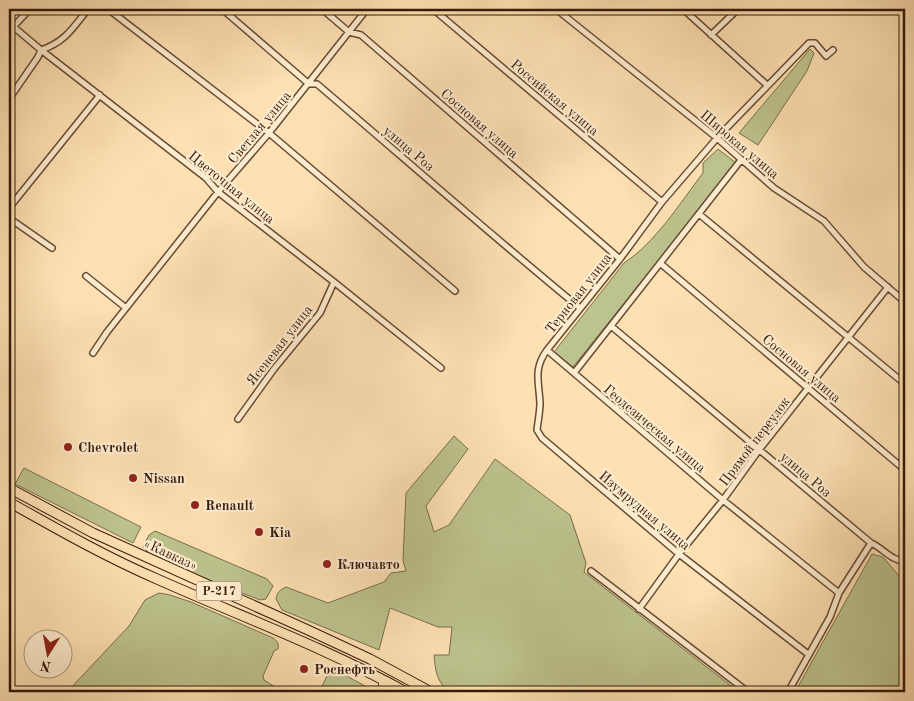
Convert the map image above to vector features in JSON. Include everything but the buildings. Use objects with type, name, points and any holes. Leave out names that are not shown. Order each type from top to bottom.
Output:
[{"type":"highway","name":"«Кавказ»","points":[[9,488],[93,533],[334,642],[431,692]]},
{"type":"highway","name":"«Кавказ»","points":[[9,502],[154,578],[257,622],[406,692]]},
{"type":"highway","points":[[93,533],[100,539],[139,559],[142,561],[142,564],[137,566],[95,548]]},
{"type":"highway","points":[[223,593],[174,575],[168,574],[166,577],[169,581],[240,612],[257,622]]},
{"type":"main road","points":[[365,672],[396,692]]},
{"type":"street","points":[[11,25],[30,9]]},
{"type":"street","points":[[9,99],[41,50],[52,46],[67,36],[88,9]]},
{"type":"street","points":[[108,9],[269,133],[455,291]]},
{"type":"street","name":"улица Роз","points":[[222,9],[309,84],[317,84],[580,308]]},
{"type":"street","name":"Сосновая улица","points":[[322,9],[349,32],[361,35],[620,259]]},
{"type":"street","name":"Светлая улица","points":[[93,353],[126,308],[218,192],[309,84],[367,9]]},
{"type":"street","name":"Российская улица","points":[[433,9],[662,202]]},
{"type":"street","name":"Широкая улица","points":[[556,9],[717,138],[774,188],[824,221],[864,267],[905,302]]},
{"type":"street","points":[[683,9],[767,85]]},
{"type":"street","points":[[711,35],[738,9]]},
{"type":"street","name":"Цветочная улица","points":[[11,25],[206,178],[218,192],[441,368]]},
{"type":"street","name":"Терновая улица","points":[[574,373],[547,350],[620,259],[662,202],[717,138],[809,43],[814,43],[826,56],[833,50]]},
{"type":"street","points":[[9,208],[100,96]]},
{"type":"street","points":[[574,373],[741,160]]},
{"type":"street","points":[[698,214],[905,384]]},
{"type":"street","points":[[9,218],[52,248]]},
{"type":"street","name":"Сосновая улица","points":[[660,263],[905,470]]},
{"type":"street","points":[[86,276],[126,308]]},
{"type":"street","name":"Ясеневая улица","points":[[238,419],[274,369],[320,313],[334,282]]},
{"type":"street","name":"Прямой переулок","points":[[639,609],[759,450],[888,287]]},
{"type":"street","name":"улица Роз","points":[[611,326],[871,543],[879,547],[891,558],[905,561]]},
{"type":"street","name":"Изумрудная улица","points":[[547,350],[540,359],[537,371],[540,405],[536,430],[542,438],[679,554],[808,654]]},
{"type":"street","name":"Геодезическая улица","points":[[574,373],[723,500],[839,593]]},
{"type":"street","points":[[788,692],[830,617],[839,593],[871,543]]},
{"type":"street","points":[[591,571],[744,689],[752,692]]},
{"type":"green space","points":[[810,49],[814,53],[807,71],[758,145],[739,133]]},
{"type":"green space","points":[[718,149],[736,163],[573,367],[554,352],[624,263],[647,244],[667,221],[703,173],[703,163]]},
{"type":"green space","points":[[454,436],[468,449],[426,506],[434,532],[449,525],[495,459],[570,515],[586,563],[584,572],[739,692],[450,692],[439,680],[434,655],[449,655],[452,627],[438,627],[390,608],[379,650],[282,610],[276,599],[279,592],[286,587],[328,603],[384,582],[391,573],[406,571],[403,560],[406,493]]},
{"type":"green space","points":[[24,468],[141,527],[133,543],[15,484]]},
{"type":"green space","points":[[155,531],[267,579],[273,586],[266,599],[260,600],[158,560],[143,547],[149,535]]},
{"type":"green space","points":[[872,554],[883,557],[899,576],[905,575],[905,692],[795,692]]},
{"type":"green space","points":[[159,593],[191,602],[277,641],[278,649],[274,651],[263,676],[264,680],[283,692],[67,692],[129,626],[145,600]]},
{"type":"green space","points":[[336,670],[376,692],[319,692],[327,676]]},
{"type":"place","name":"Chevrolet","points":[[68,447]]},
{"type":"place","name":"Nissan","points":[[133,478]]},
{"type":"place","name":"Renault","points":[[195,505]]},
{"type":"place","name":"Kia","points":[[259,532]]},
{"type":"place","name":"Ключавто","points":[[327,564]]},
{"type":"place","name":"Роснефть","points":[[304,669]]}]
